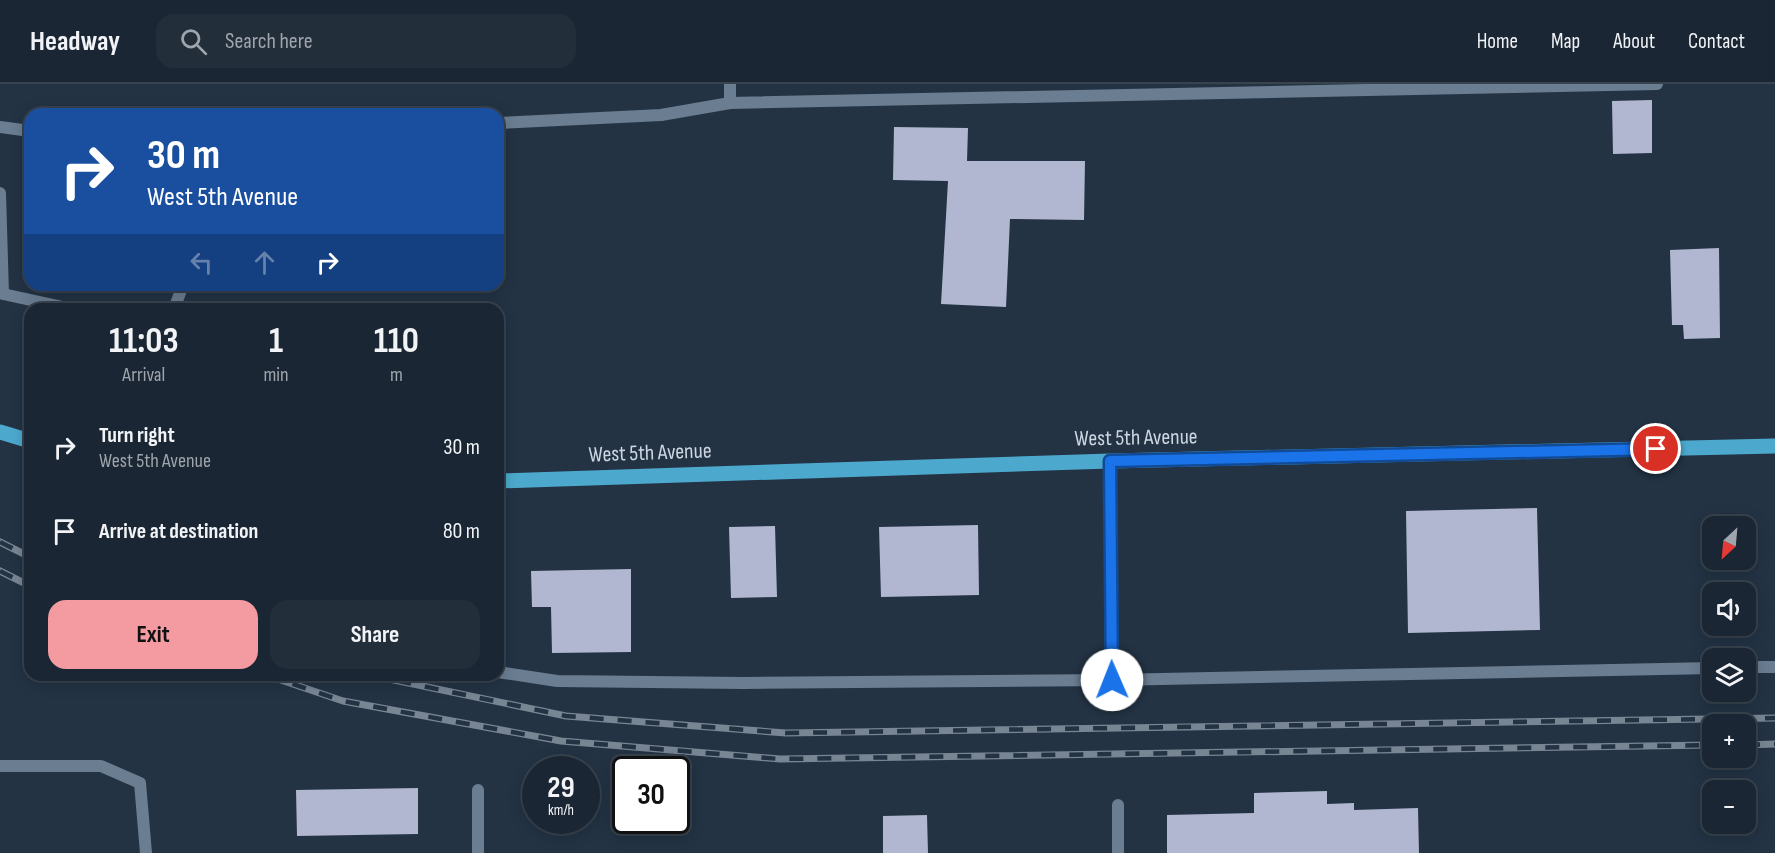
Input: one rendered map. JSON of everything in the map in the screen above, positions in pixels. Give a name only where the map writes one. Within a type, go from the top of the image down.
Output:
[{"type":"main road","points":[[0,432],[24,439]]},
{"type":"main road","name":"West 5th Avenue","points":[[504,481],[1110,461],[1775,447]]},
{"type":"street","points":[[730,84],[730,103]]},
{"type":"street","points":[[504,123],[661,115],[730,103],[1657,84]]},
{"type":"street","points":[[0,127],[24,130]]},
{"type":"street","points":[[0,193],[3,294],[44,303]]},
{"type":"street","points":[[1110,461],[1112,680]]},
{"type":"street","points":[[1756,667],[1775,667]]},
{"type":"street","points":[[504,673],[569,681],[744,683],[1112,680],[1702,668]]},
{"type":"street","points":[[0,766],[101,766],[140,783],[146,853]]},
{"type":"street","points":[[478,790],[478,853]]},
{"type":"street","points":[[1118,805],[1118,853]]},
{"type":"building","points":[[1652,100],[1652,153],[1613,154],[1612,101]]},
{"type":"building","points":[[894,127],[968,128],[967,161],[1085,161],[1084,220],[1010,219],[1006,307],[941,304],[948,181],[893,180]]},
{"type":"building","points":[[1719,248],[1720,338],[1684,339],[1683,325],[1672,325],[1670,250]]},
{"type":"building","points":[[1537,508],[1540,630],[1408,633],[1406,511]]},
{"type":"building","points":[[978,525],[979,595],[881,597],[879,527]]},
{"type":"building","points":[[775,526],[777,597],[731,598],[729,527]]},
{"type":"building","points":[[631,569],[631,652],[552,653],[551,607],[532,607],[531,571]]},
{"type":"building","points":[[418,788],[418,834],[297,836],[296,790]]},
{"type":"building","points":[[1327,791],[1327,804],[1354,803],[1354,810],[1418,808],[1419,853],[1167,853],[1167,815],[1254,813],[1254,793]]},
{"type":"building","points":[[927,815],[928,853],[883,853],[883,816]]},
{"type":"railway","points":[[0,542],[24,554]]},
{"type":"railway","points":[[0,571],[24,583]]},
{"type":"railway","points":[[284,681],[343,701],[561,741],[780,759],[1702,745]]},
{"type":"railway","points":[[399,681],[566,716],[786,733],[1775,718]]},
{"type":"railway","points":[[1756,745],[1775,744]]},
{"type":"route","points":[[1112,680],[1110,461],[1656,449]]}]
